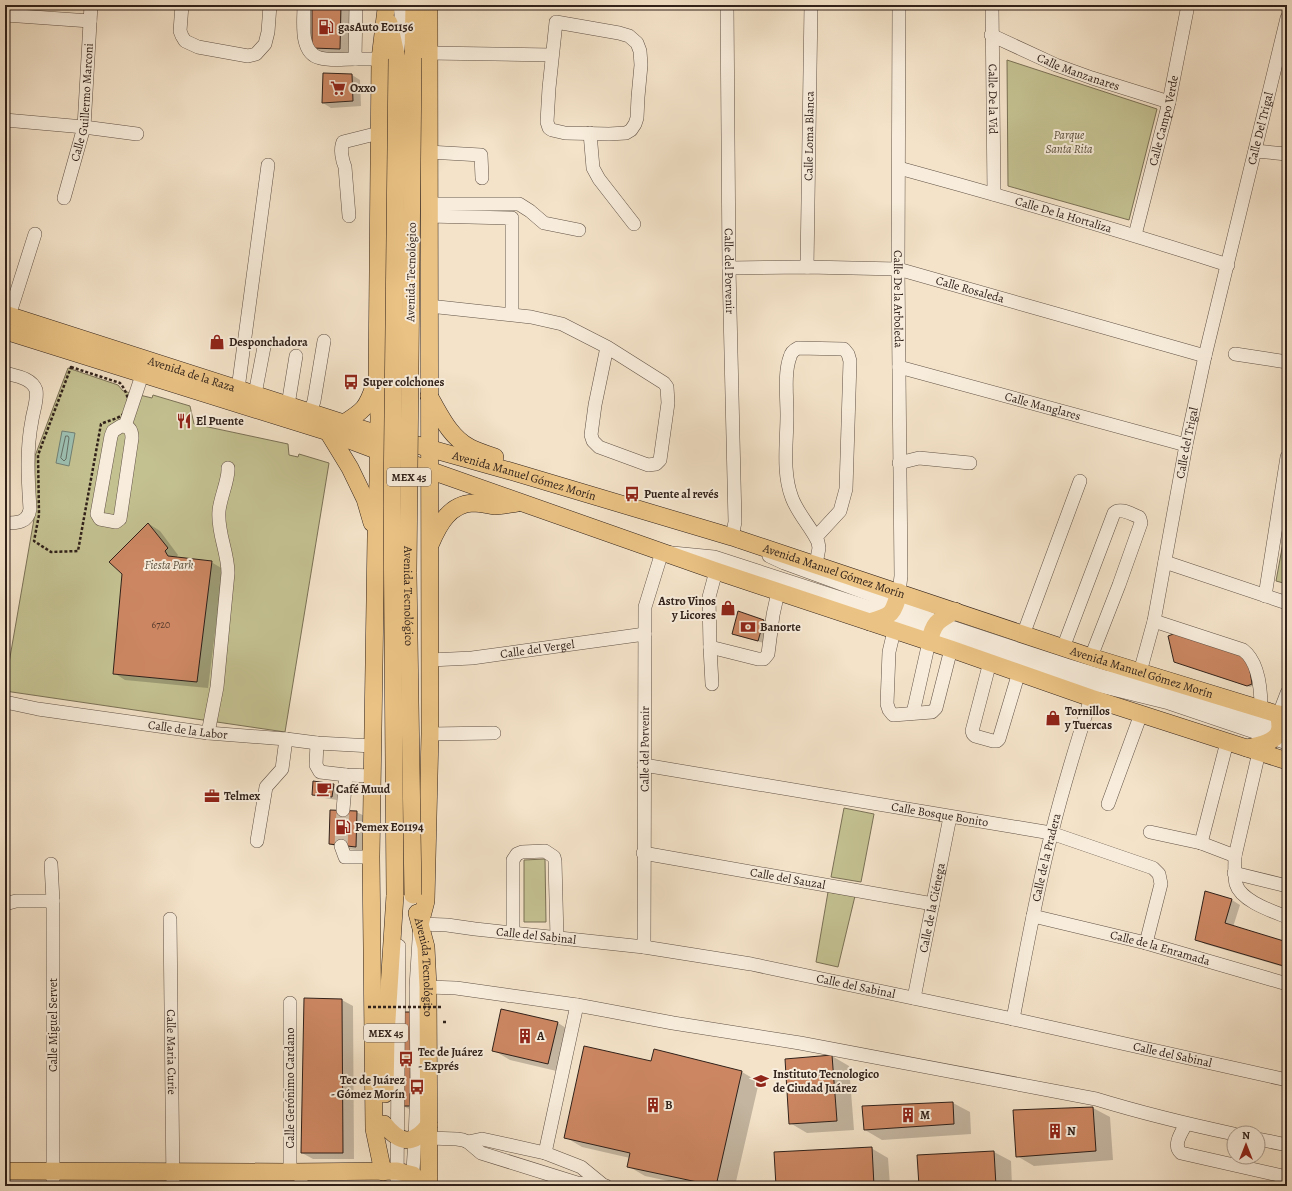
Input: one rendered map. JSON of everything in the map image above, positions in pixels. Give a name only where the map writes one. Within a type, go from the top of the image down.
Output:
[{"type":"main road","name":"Avenida Tecnológico","points":[[401,1180],[384,1124],[386,1035],[395,895],[392,505],[405,59],[414,5]]},
{"type":"main road","points":[[420,924],[426,901],[430,734],[428,396],[429,5]]},
{"type":"main road","name":"Avenida Tecnológico","points":[[391,6],[405,59],[408,573],[413,895],[426,947],[428,987],[424,1134],[429,1186]]},
{"type":"main road","points":[[5,1171],[53,1178],[173,1179],[297,1177],[401,1180],[374,1129],[371,857],[379,418],[377,378],[380,59],[391,6]]},
{"type":"main road","name":"Avenida de la Raza","points":[[6,320],[144,367],[236,396],[328,432],[378,443]]},
{"type":"main road","points":[[344,423],[366,407],[377,378]]},
{"type":"main road","name":"Avenida de la Raza","points":[[236,396],[255,394],[344,423],[378,443]]},
{"type":"main road","points":[[428,396],[453,434],[468,446],[496,458],[510,471]]},
{"type":"main road","points":[[379,418],[395,429],[408,431],[418,428],[429,420]]},
{"type":"main road","points":[[328,432],[350,468],[365,499],[376,537]]},
{"type":"main road","points":[[378,443],[429,478]]},
{"type":"main road","name":"Avenida Manuel Gómez Morín","points":[[378,443],[429,449],[510,471],[732,537],[816,564],[895,603],[955,611],[1091,657],[1261,708],[1282,728]]},
{"type":"main road","points":[[378,480],[395,470],[406,468],[429,478]]},
{"type":"main road","name":"Avenida Manuel Gómez Morín","points":[[429,478],[521,502],[716,571],[894,631],[933,632],[951,649],[1091,698],[1287,761]]},
{"type":"main road","points":[[430,547],[439,524],[452,511],[462,506],[474,503],[496,506],[521,502]]},
{"type":"main road","points":[[870,622],[886,617],[895,603]]},
{"type":"main road","points":[[933,632],[955,611]]},
{"type":"main road","points":[[1252,750],[1266,743],[1282,728]]},
{"type":"main road","points":[[384,1124],[390,1132],[403,1139],[410,1140],[424,1134]]},
{"type":"street","name":"Calle Guillermo Marconi","points":[[64,198],[84,127],[91,5]]},
{"type":"street","points":[[182,5],[180,31],[185,41],[198,47],[248,56],[256,54],[264,44],[268,32],[270,5]]},
{"type":"street","points":[[304,5],[305,40],[310,52],[320,58],[380,59]]},
{"type":"street","points":[[355,59],[356,5]]},
{"type":"street","points":[[405,59],[409,5]]},
{"type":"street","name":"Calle del Porvenir","points":[[727,5],[729,268],[735,522],[732,537]]},
{"type":"street","name":"Calle Loma Blanca","points":[[807,267],[811,5]]},
{"type":"street","name":"Calle De la Arboleda","points":[[895,603],[901,576],[898,269],[899,5]]},
{"type":"street","name":"Calle De la Vid","points":[[992,5],[991,34],[994,194]]},
{"type":"street","name":"Calle Campo Verde","points":[[1135,235],[1169,102],[1188,5]]},
{"type":"street","points":[[5,15],[90,21]]},
{"type":"street","name":"Calle Del Trigal","points":[[1240,215],[1287,18]]},
{"type":"street","points":[[556,22],[624,34],[634,39],[639,47],[640,66],[637,118],[635,124],[631,130],[626,133],[590,134],[565,133],[552,130],[547,124],[556,22]]},
{"type":"street","name":"Calle Manzanares","points":[[991,34],[1056,65],[1169,102]]},
{"type":"street","points":[[429,52],[552,55]]},
{"type":"street","points":[[5,120],[84,127],[137,134]]},
{"type":"street","points":[[590,134],[592,168],[598,179],[634,224]]},
{"type":"street","points":[[349,216],[345,167],[343,162],[343,142],[371,135],[380,135]]},
{"type":"street","points":[[1255,151],[1287,154]]},
{"type":"street","points":[[428,152],[481,155],[482,178]]},
{"type":"street","points":[[236,396],[268,165]]},
{"type":"street","name":"Calle De la Hortaliza","points":[[899,168],[1135,235],[1228,265]]},
{"type":"street","points":[[428,210],[519,204],[544,223],[579,230]]},
{"type":"street","points":[[428,210],[512,218],[512,314]]},
{"type":"street","name":"Calle del Trigal","points":[[1140,672],[1154,621],[1186,445],[1205,356],[1240,215]]},
{"type":"street","points":[[6,320],[35,234]]},
{"type":"street","name":"Calle Rosaleda","points":[[729,268],[807,267],[898,269],[1205,356]]},
{"type":"street","points":[[429,306],[512,314],[562,324],[607,347],[664,383],[667,387],[668,403],[660,460],[656,464],[648,464],[599,447],[593,441],[591,435],[594,405],[607,347]]},
{"type":"street","points":[[310,413],[314,401],[324,341]]},
{"type":"street","points":[[255,394],[264,347]]},
{"type":"street","points":[[816,537],[840,511],[846,489],[850,361],[848,354],[844,349],[798,348],[792,352],[789,360],[787,378],[786,465],[788,485],[791,497],[797,509],[818,542],[819,548],[816,564]]},
{"type":"street","points":[[1235,354],[1287,362]]},
{"type":"street","points":[[288,405],[296,356]]},
{"type":"street","points":[[125,426],[144,367]]},
{"type":"street","name":"Calle Manglares","points":[[899,367],[1186,445]]},
{"type":"street","points":[[5,373],[27,380],[35,389],[36,396],[30,430],[27,465],[30,514],[28,518],[22,521],[5,523]]},
{"type":"street","points":[[125,426],[131,430],[132,438],[120,519],[116,522],[100,519],[97,514],[111,436],[116,428],[125,426]]},
{"type":"street","points":[[1265,596],[1287,457]]},
{"type":"street","points":[[899,463],[919,458],[970,463]]},
{"type":"street","points":[[208,733],[217,687],[228,573],[228,565],[222,542],[218,512],[228,468]]},
{"type":"street","points":[[1023,635],[1080,482]]},
{"type":"street","points":[[1064,648],[1114,513],[1115,511],[1119,510],[1139,517],[1141,523],[1091,657]]},
{"type":"street","points":[[732,537],[784,563],[895,603],[933,632],[1096,685],[1168,703],[1282,728],[1287,693]]},
{"type":"street","points":[[662,552],[714,557],[895,603]]},
{"type":"street","name":"Calle del Porvenir","points":[[644,948],[643,853],[645,607],[662,552]]},
{"type":"street","points":[[1165,562],[1287,603]]},
{"type":"street","points":[[712,684],[709,597],[716,571]]},
{"type":"street","points":[[710,646],[758,659],[764,659],[768,654],[773,615],[778,592]]},
{"type":"street","points":[[1154,621],[1243,650],[1249,654],[1257,674],[1261,696],[1261,708]]},
{"type":"street","points":[[894,631],[889,652],[887,704],[893,715],[932,712],[936,708],[951,649]]},
{"type":"street","points":[[913,713],[933,632]]},
{"type":"street","name":"Calle del Vergel","points":[[430,660],[472,658],[644,634]]},
{"type":"street","points":[[990,662],[972,731],[975,736],[993,742],[999,739],[1019,672]]},
{"type":"street","name":"Calle de la Pradera","points":[[1013,1019],[1051,833],[1062,791],[1091,698]]},
{"type":"street","name":"Calle de la Labor","points":[[5,702],[38,709],[208,733],[317,743],[372,746]]},
{"type":"street","points":[[1108,804],[1141,714]]},
{"type":"street","points":[[430,734],[494,733]]},
{"type":"street","points":[[257,842],[266,787],[282,769],[286,739]]},
{"type":"street","points":[[1201,843],[1227,742]]},
{"type":"street","points":[[317,743],[316,765],[320,772],[372,776]]},
{"type":"street","points":[[1252,750],[1235,856],[1234,873],[1236,885],[1258,906],[1287,917]]},
{"type":"street","name":"Calle Bosque Bonito","points":[[644,765],[1051,833],[1153,868],[1157,870],[1161,884],[1146,943]]},
{"type":"street","points":[[343,810],[346,775]]},
{"type":"street","name":"Calle de la Ciénega","points":[[914,998],[950,817]]},
{"type":"street","points":[[1150,832],[1201,843],[1235,856]]},
{"type":"street","points":[[341,846],[345,857],[371,857]]},
{"type":"street","points":[[513,933],[513,860],[517,854],[522,852],[545,852],[554,856],[555,861],[557,938]]},
{"type":"street","name":"Calle del Sauzal","points":[[643,853],[932,904]]},
{"type":"street","name":"Calle Miguel Servet","points":[[51,864],[53,901],[53,1178]]},
{"type":"street","points":[[1234,873],[1287,886]]},
{"type":"street","points":[[395,895],[399,933],[397,1137],[401,1180]]},
{"type":"street","points":[[5,904],[16,902],[53,901]]},
{"type":"street","name":"Calle de la Enramada","points":[[1033,916],[1146,943],[1287,984]]},
{"type":"street","name":"Calle Maria Curie","points":[[170,919],[173,1179]]},
{"type":"street","points":[[401,1180],[424,1134],[417,1087],[416,987],[420,924]]},
{"type":"street","name":"Calle del Sabinal","points":[[420,924],[447,925],[644,948],[751,964],[1013,1019],[1287,1080]]},
{"type":"street","points":[[428,987],[456,988],[577,1005],[673,1023],[800,1043],[1096,1099],[1186,1124],[1226,1132]]},
{"type":"street","name":"Calle Gerónimo Cardano","points":[[290,1003],[297,1177]]},
{"type":"street","points":[[545,1153],[577,1005]]},
{"type":"street","points":[[1186,1124],[1177,1144],[1177,1149],[1181,1153],[1287,1177]]},
{"type":"street","points":[[424,1134],[468,1142],[481,1153],[577,1183],[604,1186]]},
{"type":"street","points":[[468,1142],[482,1139],[545,1153],[581,1167],[604,1186]]},
{"type":"street","points":[[1266,1141],[1287,1145]]},
{"type":"path","points":[[71,367],[120,383],[128,398],[128,408],[122,415],[101,424],[78,551],[51,552],[34,541],[39,515],[38,455],[71,367]]},
{"type":"path","points":[[368,1007],[442,1007]]},
{"type":"path","points":[[443,1022],[448,1022]]},
{"type":"green space","name":"Parque Santa Rita","points":[[1007,60],[1157,109],[1129,220],[1008,186]]},
{"type":"green space","name":"Fiesta Park","points":[[68,368],[118,385],[123,391],[152,398],[153,395],[190,406],[194,424],[288,444],[289,455],[298,457],[299,454],[329,463],[285,732],[5,691],[34,519],[35,456]]},
{"type":"green space","points":[[1287,521],[1287,584],[1276,581]]},
{"type":"green space","points":[[844,808],[874,814],[861,882],[831,877]]},
{"type":"green space","points":[[545,859],[546,922],[524,922],[524,860]]},
{"type":"green space","points":[[828,892],[855,896],[838,967],[816,962]]},
{"type":"water","points":[[62,431],[75,433],[69,466],[56,463]]},
{"type":"building","name":"gasAuto E01156","points":[[312,5],[341,5],[340,49],[312,48]]},
{"type":"building","name":"Oxxo","points":[[323,73],[352,74],[353,101],[322,103]]},
{"type":"building","points":[[148,523],[168,548],[165,551],[168,556],[212,561],[197,682],[113,674],[122,574],[109,562]]},
{"type":"building","name":"Banorte","points":[[738,611],[764,620],[758,641],[732,634]]},
{"type":"building","points":[[1176,633],[1248,658],[1252,684],[1247,686],[1174,662],[1168,636]]},
{"type":"building","points":[[313,781],[334,784],[332,797],[312,795]]},
{"type":"building","name":"Pemex E01194","points":[[330,810],[357,811],[356,847],[329,844]]},
{"type":"building","points":[[1205,891],[1232,899],[1225,923],[1287,942],[1287,967],[1195,940]]},
{"type":"building","points":[[304,998],[342,999],[343,1153],[301,1153]]},
{"type":"building","name":"A","points":[[501,1009],[558,1022],[548,1064],[492,1051]]},
{"type":"building","name":"Tec de Juárez - Exprés","points":[[402,1012],[411,1012],[410,1106],[402,1106]]},
{"type":"building","name":"B","points":[[584,1046],[651,1061],[654,1049],[742,1071],[716,1186],[627,1167],[630,1153],[564,1138]]},
{"type":"building","points":[[832,1055],[837,1121],[789,1124],[785,1059]]},
{"type":"building","name":"M","points":[[953,1102],[954,1124],[864,1130],[862,1106]]},
{"type":"building","name":"N","points":[[1093,1107],[1096,1151],[1016,1157],[1013,1110]]},
{"type":"building","points":[[872,1147],[874,1186],[776,1186],[774,1152]]},
{"type":"building","points":[[994,1151],[996,1186],[919,1186],[917,1155]]},
{"type":"tunnel","points":[[341,846],[343,810]]},
{"type":"place","name":"gasAuto E01156","points":[[326,27]]},
{"type":"place","name":"Oxxo","points":[[338,88]]},
{"type":"place","name":"Desponchadora","points":[[217,342]]},
{"type":"place","name":"Super colchones","points":[[351,382]]},
{"type":"place","name":"El Puente","points":[[184,421]]},
{"type":"place","name":"Puente al revés","points":[[632,494]]},
{"type":"place","name":"Astro Vinos y Licores","points":[[728,608]]},
{"type":"place","name":"Banorte","points":[[748,627]]},
{"type":"place","name":"Tornillos y Tuercas","points":[[1053,718]]},
{"type":"place","name":"Café Muud","points":[[324,789]]},
{"type":"place","name":"Telmex","points":[[212,796]]},
{"type":"place","name":"Pemex E01194","points":[[343,827]]},
{"type":"place","name":"A","points":[[525,1036]]},
{"type":"place","name":"Tec de Juárez - Exprés","points":[[406,1059]]},
{"type":"place","name":"Instituto Tecnologico de Ciudad Juárez","points":[[761,1081]]},
{"type":"place","name":"Tec de Juárez - Gómez Morín","points":[[417,1087]]},
{"type":"place","name":"B","points":[[653,1105]]},
{"type":"place","name":"M","points":[[908,1115]]},
{"type":"place","name":"N","points":[[1055,1131]]}]
